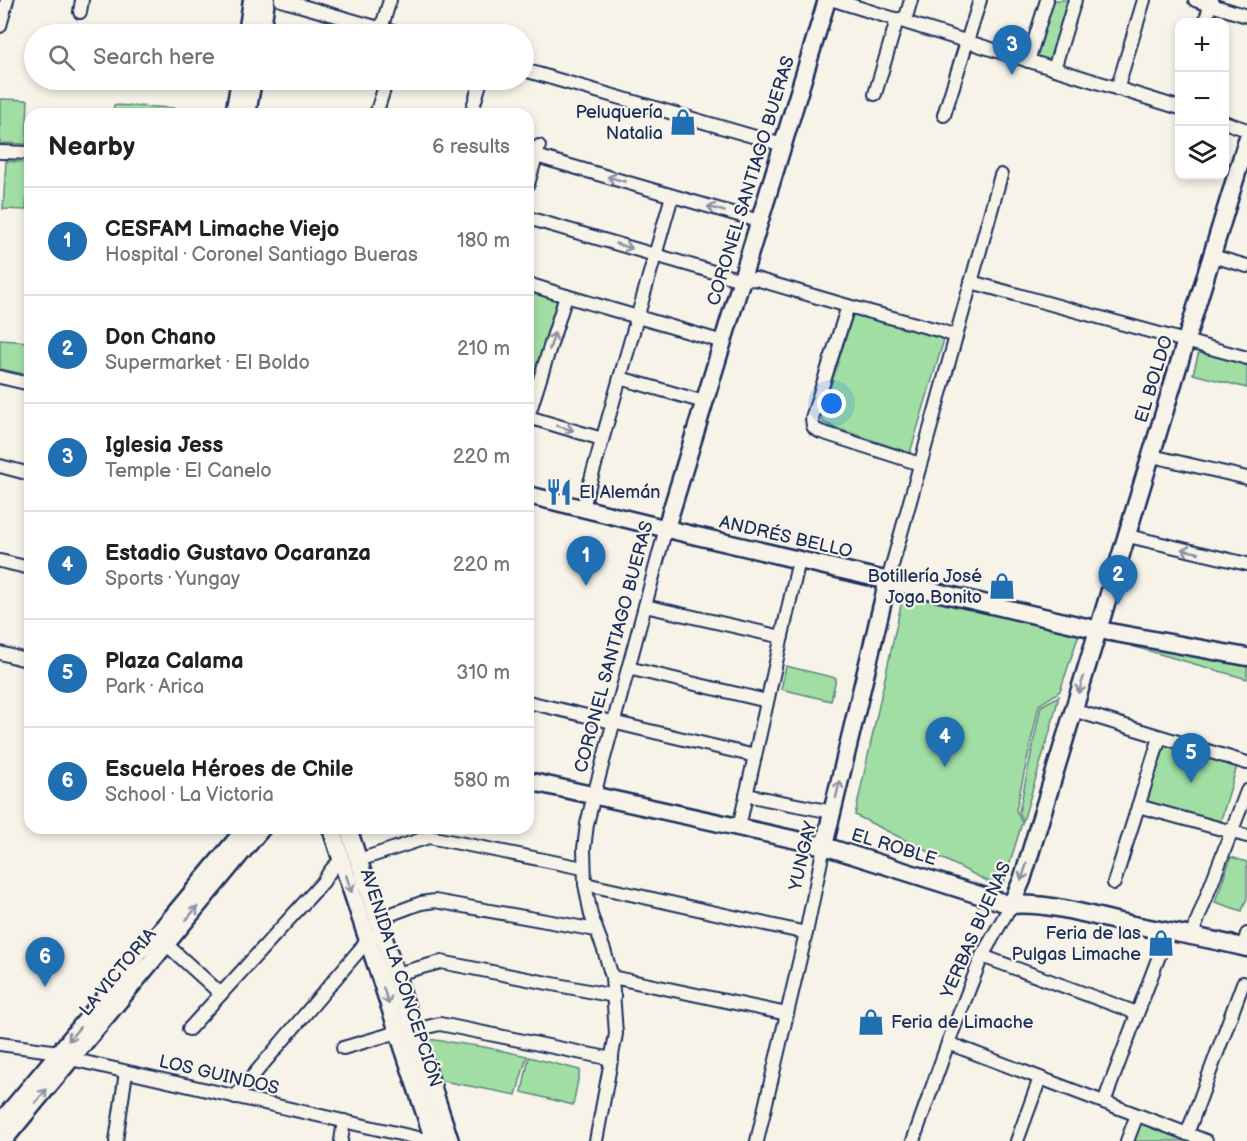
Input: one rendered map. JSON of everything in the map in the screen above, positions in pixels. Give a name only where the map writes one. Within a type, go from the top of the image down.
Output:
[{"type":"street","points":[[0,26],[7,0]]},
{"type":"street","points":[[248,24],[252,0]]},
{"type":"street","points":[[262,24],[266,0]]},
{"type":"street","points":[[280,0],[364,24]]},
{"type":"street","points":[[383,24],[390,0]]},
{"type":"street","name":"CORONEL SANTIAGO BUERAS","points":[[596,1141],[616,1034],[612,977],[587,900],[583,868],[587,824],[666,528],[827,0]]},
{"type":"street","points":[[834,0],[1117,89],[1175,105]]},
{"type":"street","points":[[897,20],[906,17],[911,0]]},
{"type":"street","points":[[944,115],[980,0]]},
{"type":"street","points":[[1028,61],[1047,0]]},
{"type":"street","points":[[1054,69],[1075,0]]},
{"type":"street","points":[[1117,89],[1144,0]]},
{"type":"street","points":[[1195,0],[1211,2],[1247,15]]},
{"type":"street","points":[[1205,18],[1211,2]]},
{"type":"street","points":[[875,94],[897,20]]},
{"type":"street","points":[[534,73],[783,146]]},
{"type":"street","points":[[235,108],[238,90]]},
{"type":"street","points":[[249,108],[252,90]]},
{"type":"street","points":[[378,108],[384,90]]},
{"type":"street","points":[[473,108],[479,90]]},
{"type":"street","points":[[1229,124],[1247,130]]},
{"type":"street","name":"EL BOLDO","points":[[1099,630],[1247,140]]},
{"type":"street","points":[[534,162],[537,151],[672,196],[759,221]]},
{"type":"street","points":[[0,152],[24,153]]},
{"type":"street","points":[[888,580],[1002,175]]},
{"type":"street","points":[[583,507],[672,196]]},
{"type":"street","points":[[534,220],[741,280],[756,279],[956,336]]},
{"type":"street","points":[[1212,256],[1247,266]]},
{"type":"street","points":[[971,282],[1247,358]]},
{"type":"street","points":[[534,286],[723,342]]},
{"type":"street","points":[[534,398],[566,296]]},
{"type":"street","points":[[848,306],[817,400],[812,418],[813,426],[818,431],[920,464]]},
{"type":"street","points":[[0,377],[24,383]]},
{"type":"street","points":[[620,378],[704,402]]},
{"type":"street","points":[[534,419],[602,439]]},
{"type":"street","points":[[1152,456],[1247,478]]},
{"type":"street","points":[[0,466],[24,472]]},
{"type":"street","name":"ANDRÉS BELLO","points":[[534,496],[1099,630],[1247,657]]},
{"type":"street","points":[[1128,536],[1247,564]]},
{"type":"street","points":[[739,827],[799,560]]},
{"type":"street","points":[[0,561],[24,567]]},
{"type":"street","name":"YUNGAY","points":[[757,1141],[824,846],[888,580]]},
{"type":"street","points":[[645,606],[782,637]]},
{"type":"street","name":"YERBAS BUENAS","points":[[913,1141],[982,956],[1022,880],[1099,630]]},
{"type":"street","points":[[0,652],[24,659]]},
{"type":"street","points":[[628,668],[767,701]]},
{"type":"street","points":[[534,703],[755,756]]},
{"type":"street","points":[[1073,710],[1247,762]]},
{"type":"street","points":[[1114,883],[1160,737]]},
{"type":"street","name":"EL ROBLE","points":[[534,782],[824,846],[1011,904],[1033,904],[1191,937],[1246,943]]},
{"type":"street","points":[[1191,937],[1247,791]]},
{"type":"street","name":"EL ROBLE","points":[[746,795],[832,812]]},
{"type":"street","points":[[1138,806],[1247,836]]},
{"type":"street","name":"LA VICTORIA","points":[[3,1141],[139,951],[156,936],[241,834]]},
{"type":"street","name":"LA VICTORIA","points":[[0,1123],[65,1056],[166,944],[257,834]]},
{"type":"street","name":"AVENIDA LA CONCEPCIÓN","points":[[335,834],[350,860],[376,931],[406,1031],[450,1141]]},
{"type":"street","name":"AVENIDA LA CONCEPCIÓN","points":[[348,834],[350,860],[376,931],[396,974],[406,1031],[432,1141]]},
{"type":"street","points":[[189,1029],[331,870],[350,860],[429,837],[583,868]]},
{"type":"street","points":[[585,884],[806,933]]},
{"type":"street","points":[[236,1097],[376,931],[421,903],[435,901],[596,930]]},
{"type":"street","points":[[1104,1102],[1168,932]]},
{"type":"street","points":[[166,944],[221,994]]},
{"type":"street","points":[[982,956],[1137,1013]]},
{"type":"street","points":[[396,974],[441,962],[614,996]]},
{"type":"street","points":[[612,977],[787,1014]]},
{"type":"street","points":[[1187,1134],[1243,983]]},
{"type":"street","points":[[343,1048],[440,1024],[612,1059]]},
{"type":"street","points":[[948,1043],[1206,1141]]},
{"type":"street","name":"LOS GUINDOS","points":[[0,1044],[65,1056],[126,1072],[432,1141]]},
{"type":"street","points":[[116,1141],[126,1072]]},
{"type":"street","points":[[1017,1141],[1040,1078]]},
{"type":"street","points":[[1126,1141],[1137,1115]]},
{"type":"street","points":[[341,1141],[344,1121]]},
{"type":"green space","points":[[1048,0],[1069,0],[1049,62],[1030,56]]},
{"type":"green space","points":[[0,99],[28,100],[28,108],[24,108],[24,144],[0,143]]},
{"type":"green space","points":[[114,105],[174,108],[114,108]]},
{"type":"green space","points":[[6,161],[24,163],[24,210],[3,209]]},
{"type":"green space","points":[[534,289],[561,297],[534,385]]},
{"type":"green space","points":[[854,312],[945,336],[910,453],[823,422],[821,416]]},
{"type":"green space","points":[[0,340],[24,342],[24,374],[0,369]]},
{"type":"green space","points":[[1200,348],[1247,361],[1247,388],[1193,374]]},
{"type":"green space","points":[[904,591],[1080,631],[1060,691],[1039,705],[1016,810],[1022,823],[1004,882],[997,886],[855,815]]},
{"type":"green space","points":[[1114,641],[1247,661],[1247,679]]},
{"type":"green space","points":[[786,666],[836,678],[831,701],[781,689]]},
{"type":"green space","points":[[1059,696],[1023,821],[1019,812],[1041,706]]},
{"type":"green space","points":[[1163,742],[1238,763],[1220,823],[1144,803]]},
{"type":"green space","points":[[1231,857],[1247,862],[1247,898],[1242,911],[1215,902]]},
{"type":"green space","points":[[428,1039],[527,1056],[516,1095],[438,1080]]},
{"type":"green space","points":[[529,1057],[580,1070],[573,1105],[522,1092]]},
{"type":"green space","points":[[1142,1116],[1206,1141],[1132,1141]]},
{"type":"place","name":"Iglesia Jess","points":[[1012,75]]},
{"type":"place","name":"Peluquería Natalia","points":[[683,122]]},
{"type":"place","name":"El Alemán","points":[[559,492]]},
{"type":"place","name":"CESFAM Limache Viejo","points":[[586,586]]},
{"type":"place","name":"Botillería José Joga Bonito","points":[[1002,586]]},
{"type":"place","name":"Don Chano","points":[[1118,605]]},
{"type":"place","name":"Estadio Gustavo Ocaranza","points":[[945,767]]},
{"type":"place","name":"Plaza Calama","points":[[1191,783]]},
{"type":"place","name":"Feria de las Pulgas Limache","points":[[1161,943]]},
{"type":"place","name":"Escuela Héroes de Chile","points":[[45,987]]},
{"type":"place","name":"Feria de Limache","points":[[871,1022]]}]
